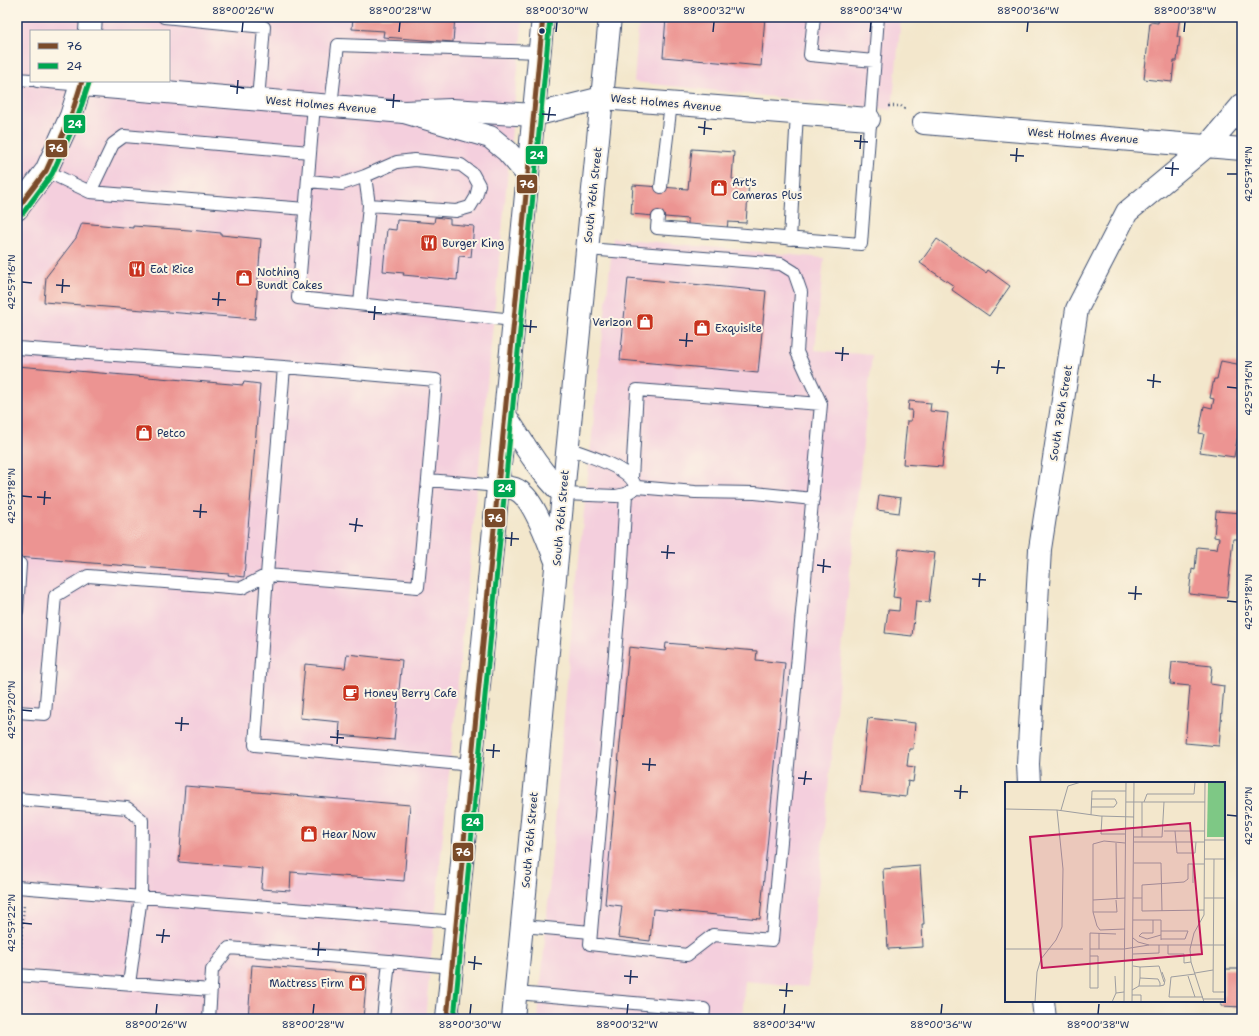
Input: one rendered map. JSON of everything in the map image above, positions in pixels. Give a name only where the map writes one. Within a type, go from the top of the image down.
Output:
[{"type":"main road","points":[[90,30],[91,17]]},
{"type":"main road","points":[[447,1019],[543,17]]},
{"type":"main road","name":"South 76th Street","points":[[513,1019],[610,17]]},
{"type":"main road","points":[[17,209],[46,171],[71,116],[82,83]]},
{"type":"main road","name":"West Holmes Avenue","points":[[82,83],[322,106],[404,112],[452,110],[534,115],[602,98],[797,113],[870,112]]},
{"type":"main road","name":"South 78th Street","points":[[1029,782],[1028,764],[1040,550],[1077,309],[1127,212],[1208,146],[1242,105]]},
{"type":"main road","points":[[404,112],[490,137],[507,151],[528,175]]},
{"type":"main road","name":"West Holmes Avenue","points":[[924,123],[1242,149]]},
{"type":"main road","points":[[505,415],[541,471],[563,494]]},
{"type":"main road","points":[[499,486],[515,488],[526,496],[533,507],[557,563]]},
{"type":"main road","points":[[1043,1002],[1045,1019]]},
{"type":"lane","points":[[164,17],[264,27],[258,100]]},
{"type":"lane","points":[[814,17],[810,55],[874,61]]},
{"type":"lane","points":[[658,217],[657,228],[861,244],[878,17]]},
{"type":"lane","points":[[514,320],[298,298],[310,152],[338,45],[540,52]]},
{"type":"lane","points":[[17,79],[30,80]]},
{"type":"lane","points":[[60,82],[82,83]]},
{"type":"lane","points":[[661,187],[671,103]]},
{"type":"lane","points":[[790,239],[797,113]]},
{"type":"lane","points":[[90,192],[113,144],[124,136],[310,152]]},
{"type":"lane","points":[[308,181],[342,184],[397,162],[415,160],[461,165],[473,174],[479,185],[476,197],[470,207],[456,211],[368,205]]},
{"type":"lane","points":[[46,171],[90,192],[306,209]]},
{"type":"lane","points":[[360,304],[368,205],[365,176]]},
{"type":"lane","points":[[587,249],[781,264],[794,272],[801,292],[797,352],[822,404],[772,940],[713,935],[687,955],[590,944],[619,603],[626,494],[634,482],[637,390],[822,404]]},
{"type":"lane","points":[[17,348],[284,367],[436,380],[418,587],[267,575],[242,588],[88,576],[55,596],[45,714],[17,712]]},
{"type":"lane","points":[[284,367],[255,745],[472,765]]},
{"type":"lane","points":[[568,448],[590,456],[624,472],[634,482],[695,492],[755,493],[813,499]]},
{"type":"lane","points":[[428,480],[499,486]]},
{"type":"lane","points":[[563,494],[616,496],[626,494]]},
{"type":"lane","points":[[17,611],[20,564]]},
{"type":"lane","points":[[17,799],[127,808],[142,820],[141,897],[129,984]]},
{"type":"lane","points":[[21,887],[457,922]]},
{"type":"lane","points":[[522,926],[591,932]]},
{"type":"lane","points":[[209,1019],[212,970],[229,948],[452,967]]},
{"type":"lane","points":[[384,1019],[389,961]]},
{"type":"lane","points":[[18,975],[129,984],[211,985]]},
{"type":"lane","points":[[516,993],[704,1009],[703,1019]]},
{"type":"path","points":[[870,112],[901,106],[924,123]]},
{"type":"path","points":[[18,975],[21,887]]},
{"type":"shaded area","points":[[17,17],[523,17],[425,1019],[17,1019]]},
{"type":"shaded area","points":[[639,17],[901,17],[892,110],[634,82]]},
{"type":"shaded area","points":[[613,238],[824,258],[815,350],[872,355],[808,987],[745,981],[742,1019],[538,1019],[572,624]]},
{"type":"building","points":[[17,17],[21,17],[18,45],[17,45]]},
{"type":"building","points":[[353,17],[455,17],[453,42],[383,37],[384,31],[352,29]]},
{"type":"building","points":[[666,17],[765,17],[761,66],[663,57]]},
{"type":"building","points":[[1159,17],[1180,17],[1177,37],[1180,37],[1177,61],[1174,61],[1172,82],[1144,79],[1150,22],[1158,23]]},
{"type":"building","name":"Art's Cameras Plus","points":[[692,149],[734,152],[732,179],[749,181],[746,223],[728,222],[727,228],[688,225],[688,219],[631,214],[633,185],[688,189]]},
{"type":"building","name":"Burger King","points":[[435,217],[450,219],[450,224],[474,226],[471,257],[459,256],[457,280],[403,275],[404,273],[383,271],[387,229],[396,230],[397,220],[434,223]]},
{"type":"building","points":[[82,223],[133,228],[133,226],[189,230],[261,239],[255,319],[44,302],[46,277],[76,238]]},
{"type":"building","points":[[937,239],[986,273],[988,270],[1010,286],[989,316],[952,290],[954,286],[920,263]]},
{"type":"building","points":[[628,278],[766,291],[758,373],[620,360]]},
{"type":"building","points":[[1221,361],[1242,365],[1242,411],[1234,457],[1200,452],[1204,434],[1199,433],[1204,406],[1212,408],[1214,399],[1210,398],[1214,379],[1217,379]]},
{"type":"building","points":[[17,366],[243,385],[244,382],[260,384],[244,577],[228,575],[229,574],[17,557]]},
{"type":"building","points":[[909,401],[931,403],[930,411],[948,413],[942,467],[903,464],[907,421],[911,421],[912,410],[908,410]]},
{"type":"building","points":[[879,495],[901,498],[899,513],[877,510]]},
{"type":"building","points":[[1216,511],[1242,513],[1240,539],[1233,539],[1227,598],[1189,594],[1192,569],[1195,570],[1197,547],[1217,549],[1219,538],[1214,537]]},
{"type":"building","points":[[899,549],[935,553],[929,602],[916,601],[912,636],[885,633],[888,610],[899,611],[900,598],[893,597]]},
{"type":"building","points":[[666,643],[757,651],[756,660],[785,663],[760,919],[653,909],[650,941],[618,937],[622,906],[605,904],[629,647],[665,651]]},
{"type":"building","name":"Honey Berry Cafe","points":[[347,654],[402,660],[394,740],[339,735],[340,722],[300,718],[305,664],[345,668]]},
{"type":"building","points":[[1172,662],[1212,666],[1210,684],[1224,686],[1219,746],[1185,743],[1190,686],[1170,684]]},
{"type":"building","points":[[868,718],[915,723],[913,749],[909,749],[907,766],[915,767],[913,782],[908,781],[906,797],[860,792]]},
{"type":"building","points":[[185,786],[410,805],[404,881],[291,872],[290,891],[261,889],[263,869],[179,862]]},
{"type":"building","points":[[920,866],[924,924],[922,924],[923,947],[888,949],[883,869]]},
{"type":"building","points":[[252,965],[367,974],[363,1019],[248,1019]]},
{"type":"building","points":[[1225,969],[1242,969],[1242,1007],[1221,1006],[1221,1002],[1225,1002]]},
{"type":"transit line","name":"76","points":[[447,1019],[543,17]]},
{"type":"transit line","name":"24","points":[[454,1019],[550,18]]},
{"type":"transit line","name":"76","points":[[17,209],[46,171],[71,116],[82,82]]},
{"type":"transit line","name":"24","points":[[23,213],[52,174],[77,119],[89,83]]},
{"type":"place","name":"Art's Cameras Plus","points":[[719,188]]},
{"type":"place","name":"Burger King","points":[[429,243]]},
{"type":"place","name":"Eat Rice","points":[[137,269]]},
{"type":"place","name":"Nothing Bundt Cakes","points":[[244,278]]},
{"type":"place","name":"Verizon","points":[[645,322]]},
{"type":"place","name":"Exquisite","points":[[702,328]]},
{"type":"place","name":"Petco","points":[[144,433]]},
{"type":"place","name":"Honey Berry Cafe","points":[[351,693]]},
{"type":"place","name":"Hear Now","points":[[309,834]]},
{"type":"place","name":"Mattress Firm","points":[[357,983]]}]
